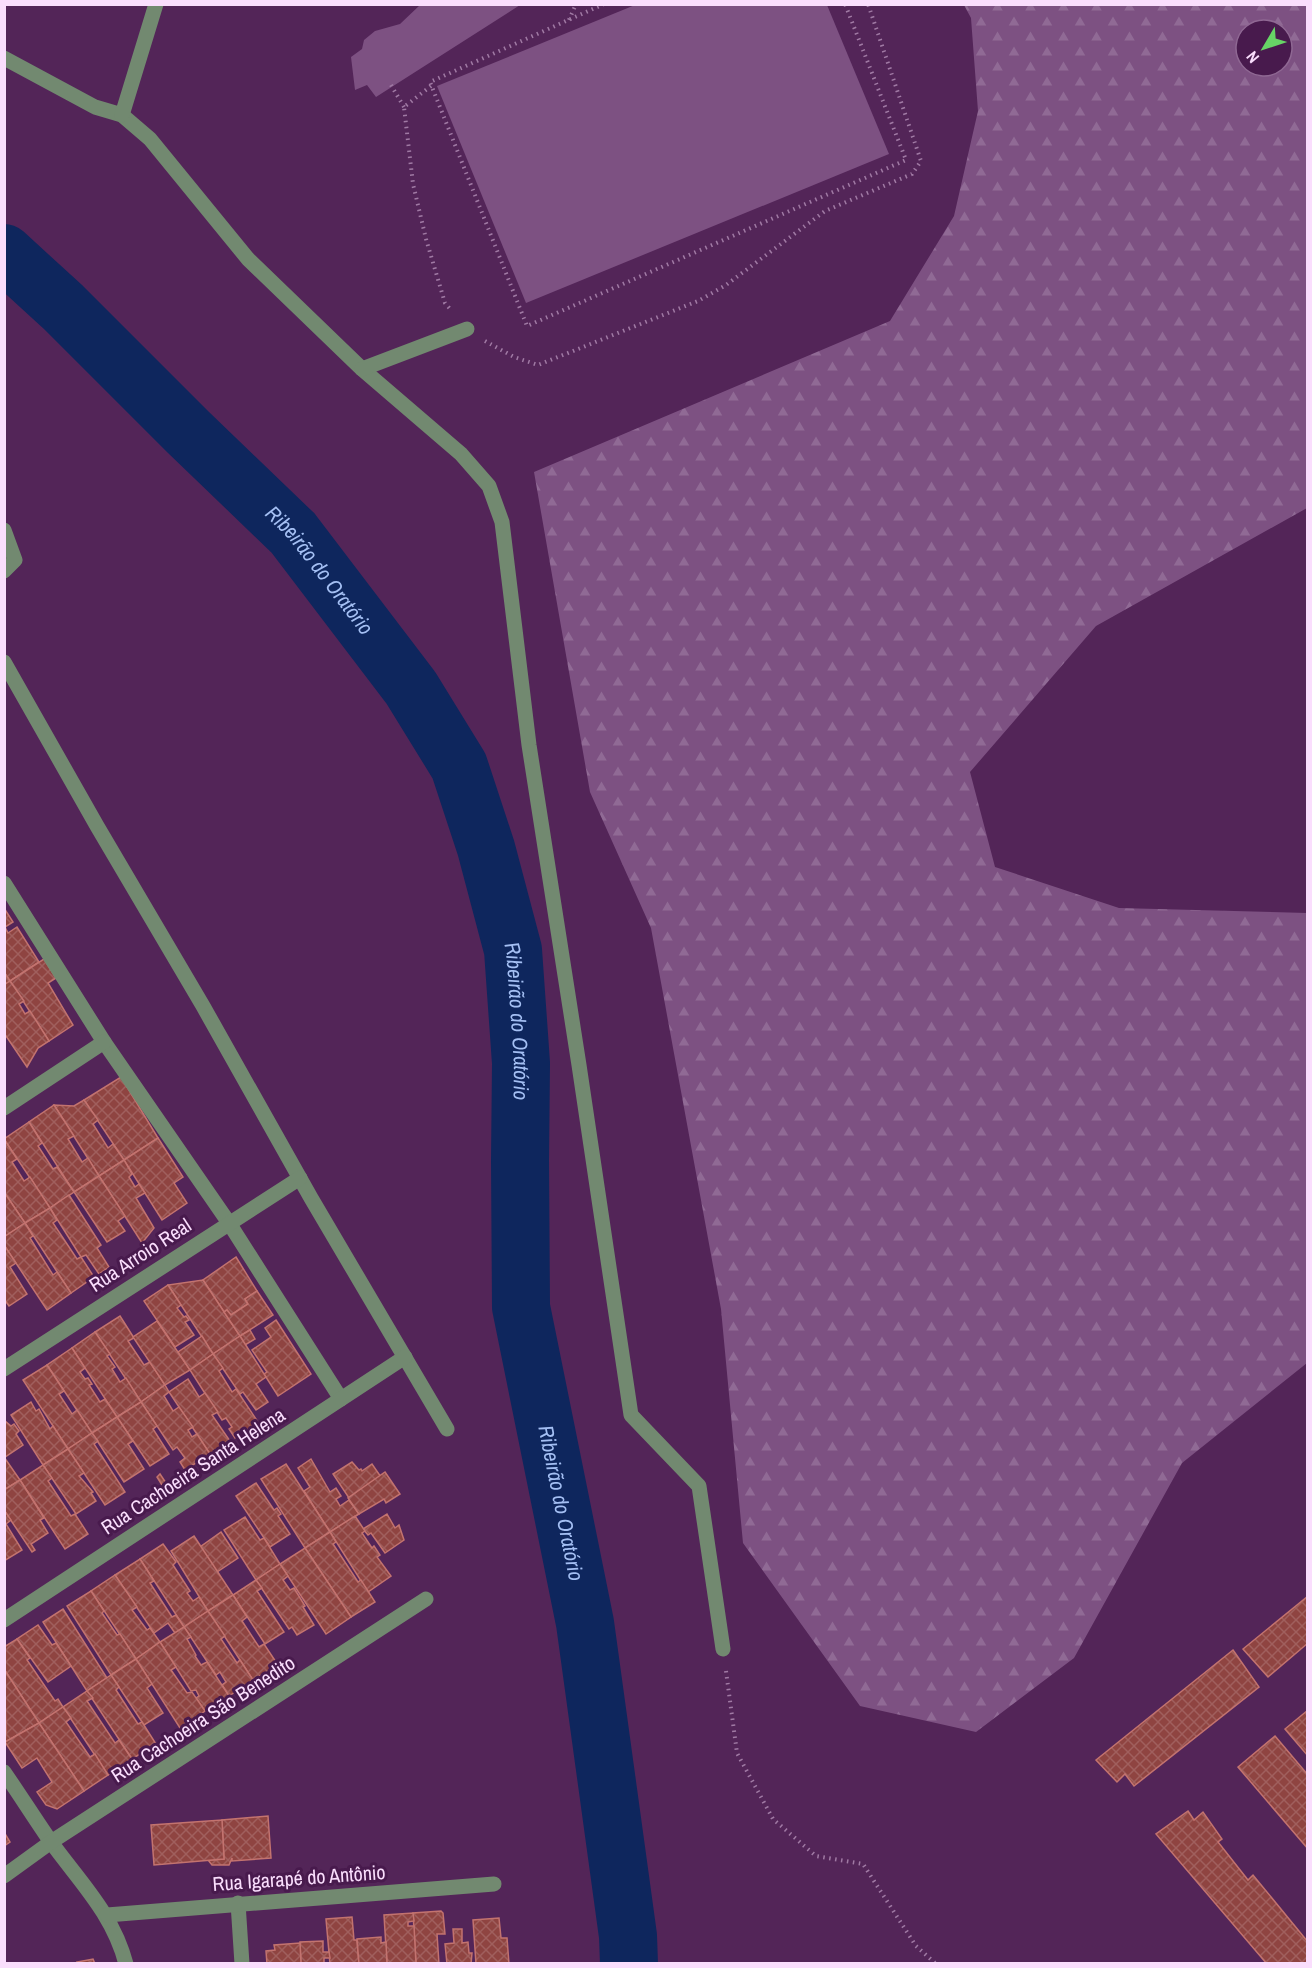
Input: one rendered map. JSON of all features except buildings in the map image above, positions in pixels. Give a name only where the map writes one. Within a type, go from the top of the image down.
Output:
[{"type":"street","points":[[122,115],[156,4]]},
{"type":"street","points":[[4,58],[94,107],[122,115],[150,139],[248,258],[362,369],[461,454],[489,486],[502,522],[529,745],[631,1415],[699,1486],[723,1649]]},
{"type":"street","points":[[362,369],[467,329]]},
{"type":"street","points":[[4,530],[15,560],[4,571]]},
{"type":"street","points":[[4,662],[300,1178],[447,1428]]},
{"type":"street","points":[[4,883],[104,1042],[229,1223],[341,1399]]},
{"type":"street","points":[[4,1108],[104,1042]]},
{"type":"street","name":"Rua Arroio Real","points":[[4,1369],[300,1178]]},
{"type":"street","name":"Rua Cachoeira Santa Helena","points":[[4,1620],[405,1357]]},
{"type":"street","name":"Rua Cachoeira São Benedito","points":[[4,1876],[51,1842],[426,1599]]},
{"type":"street","points":[[4,1772],[51,1842],[107,1915],[123,1950],[126,1964]]},
{"type":"street","name":"Rua Igarapé do Antônio","points":[[107,1915],[494,1884]]},
{"type":"street","points":[[238,1903],[242,1964]]},
{"type":"path","points":[[568,20],[576,4]]},
{"type":"path","points":[[604,4],[430,82],[527,326],[906,160],[845,4]]},
{"type":"path","points":[[391,86],[404,107],[413,184],[445,303],[461,324],[476,337],[514,357],[538,364],[698,302],[726,285],[825,211],[912,174],[921,161],[868,4]]},
{"type":"path","points":[[404,107],[431,86]]},
{"type":"path","points":[[723,1649],[737,1753],[773,1819],[816,1856],[863,1864],[916,1946],[936,1964]]},
{"type":"green space","points":[[420,5],[520,5],[376,97],[367,85],[355,90],[351,57],[362,49],[364,40],[375,31],[400,24]]},
{"type":"green space","points":[[635,5],[827,5],[889,154],[526,303],[437,86]]},
{"type":"green space","points":[[964,5],[1308,5],[1307,508],[1096,626],[970,772],[995,867],[1119,908],[1307,913],[1307,1363],[1182,1463],[1074,1658],[976,1732],[860,1706],[743,1543],[721,1309],[651,928],[590,792],[534,472],[890,321],[954,216],[978,111],[971,18]]},
{"type":"waterway","name":"Ribeirão do Oratório","points":[[4,253],[63,307],[293,533],[411,688],[459,766],[486,848],[513,950],[521,1063],[521,1307],[585,1623],[628,1936],[629,1964]]}]
